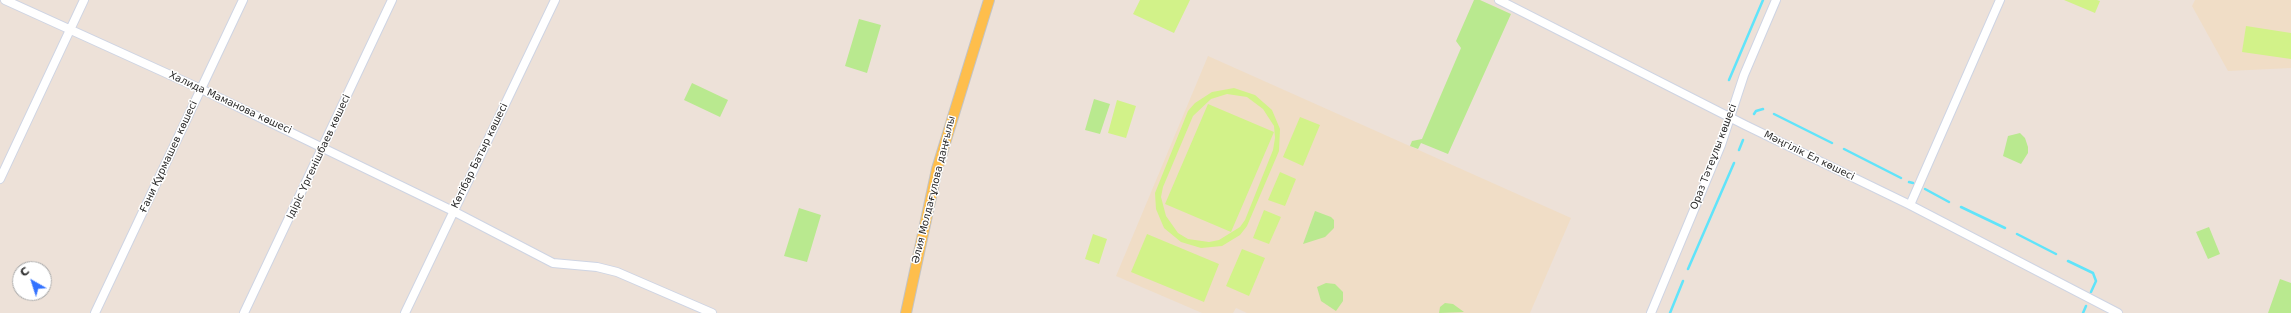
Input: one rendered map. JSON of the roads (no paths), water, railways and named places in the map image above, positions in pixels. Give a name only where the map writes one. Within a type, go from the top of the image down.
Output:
[{"type":"main road","name":"Әлия Молдағұлова даңғылы","points":[[906,313],[936,169],[988,0]]},
{"type":"street","name":"Халида Маманова көшесі","points":[[5,0],[201,88],[454,211],[553,263],[597,267],[617,272],[712,313]]},
{"type":"street","points":[[0,179],[84,0]]},
{"type":"street","name":"Ғани Құрмашев көшесі","points":[[95,313],[243,0]]},
{"type":"street","name":"Ідіріс Үргенішбаев көшесі","points":[[244,313],[324,148],[392,0]]},
{"type":"street","name":"Көтібар Батыр көшесі","points":[[405,313],[555,0]]},
{"type":"street","name":"Мәңгілік Ел көшесі","points":[[1500,0],[1730,117],[1910,205],[2118,313]]},
{"type":"street","name":"Ораз Тәтеұлы көшесі","points":[[1651,313],[1689,223],[1730,117],[1744,75],[1776,0]]},
{"type":"street","points":[[1910,205],[2000,0]]},
{"type":"waterway","points":[[1729,80],[1763,0]]},
{"type":"waterway","points":[[1754,114],[1756,111],[1763,109]]},
{"type":"waterway","points":[[1774,114],[1832,143]]},
{"type":"waterway","points":[[1739,150],[1743,140]]},
{"type":"waterway","points":[[1844,149],[1901,178]]},
{"type":"waterway","points":[[1688,269],[1734,163]]},
{"type":"waterway","points":[[1909,182],[1913,183]]},
{"type":"waterway","points":[[1925,189],[1949,202]]},
{"type":"waterway","points":[[1961,207],[2005,228]]},
{"type":"waterway","points":[[2017,234],[2056,254]]},
{"type":"waterway","points":[[2068,261],[2093,273],[2096,281],[2091,292]]},
{"type":"waterway","points":[[1670,313],[1683,281]]},
{"type":"waterway","points":[[2083,313],[2086,306]]}]
